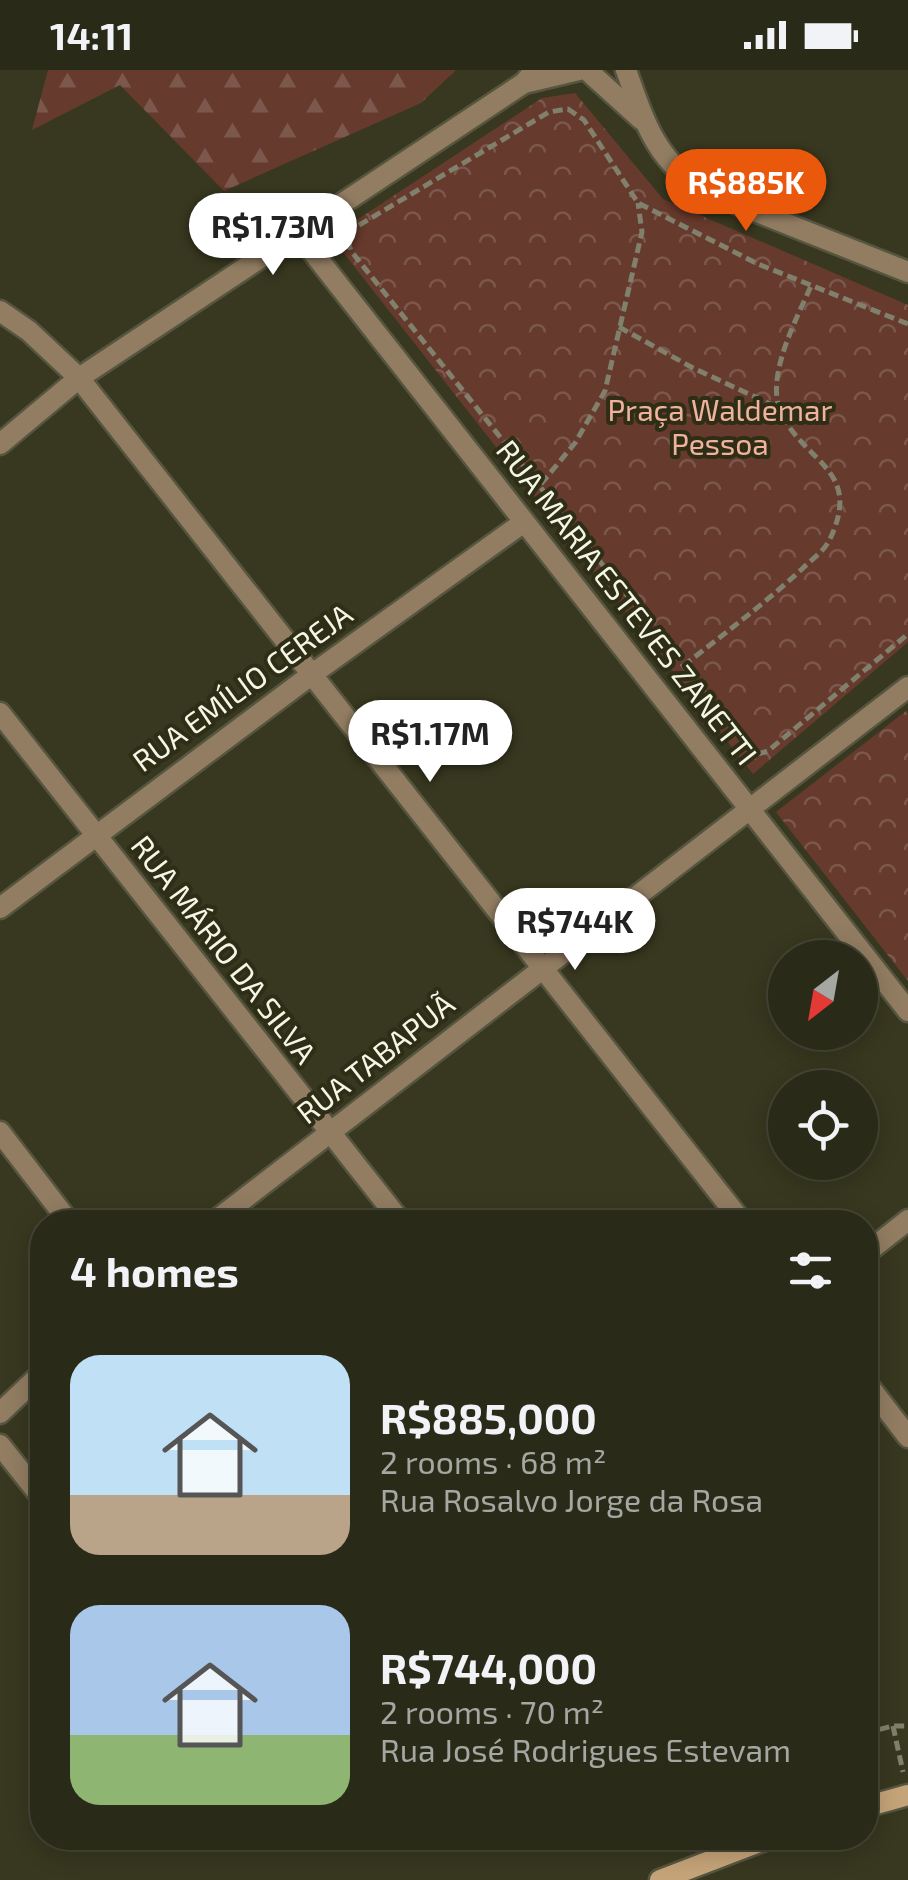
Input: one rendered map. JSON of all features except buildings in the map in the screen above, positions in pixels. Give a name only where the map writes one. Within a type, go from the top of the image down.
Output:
[{"type":"main road","points":[[878,1803],[908,1795]]},
{"type":"main road","points":[[660,1880],[739,1850]]},
{"type":"street","points":[[0,444],[79,378],[529,76],[579,70]]},
{"type":"street","points":[[587,70],[644,122]]},
{"type":"street","points":[[626,70],[644,122],[666,160],[696,186],[908,272]]},
{"type":"street","name":"RUA MARIA ESTEVES ZANETTI","points":[[296,232],[908,1011]]},
{"type":"street","points":[[0,311],[30,331],[79,378],[733,1210]]},
{"type":"street","name":"RUA EMÍLIO CEREJA","points":[[0,908],[311,675],[524,522]]},
{"type":"street","name":"RUA TABAPUÃ","points":[[229,1210],[908,687]]},
{"type":"street","name":"RUA MÁRIO DA SILVA","points":[[0,713],[392,1210]]},
{"type":"street","points":[[0,1132],[60,1210]]},
{"type":"street","points":[[878,1244],[908,1220]]},
{"type":"street","points":[[0,1413],[30,1384]]},
{"type":"street","points":[[878,1398],[908,1436]]},
{"type":"street","points":[[3,1453],[30,1484]]},
{"type":"path","points":[[540,484],[575,443],[605,391],[642,232],[638,204],[584,120],[568,110],[549,112],[356,227],[348,238],[350,251],[755,755],[768,751],[908,634]]},
{"type":"path","points":[[638,204],[758,264],[908,324]]},
{"type":"path","points":[[779,408],[779,359],[812,286]]},
{"type":"path","points":[[619,327],[693,368],[779,408],[801,442],[832,471],[840,508],[827,545],[767,601],[682,666]]},
{"type":"path","points":[[893,1726],[908,1795]]},
{"type":"path","points":[[878,1730],[908,1726]]},
{"type":"green space","points":[[48,70],[456,70],[421,103],[224,191],[120,85],[32,130]]},
{"type":"green space","name":"Praça Waldemar Pessoa","points":[[575,93],[663,199],[908,305],[908,642],[753,774],[331,237],[542,98]]},
{"type":"green space","points":[[906,711],[908,981],[878,940],[776,812]]}]
